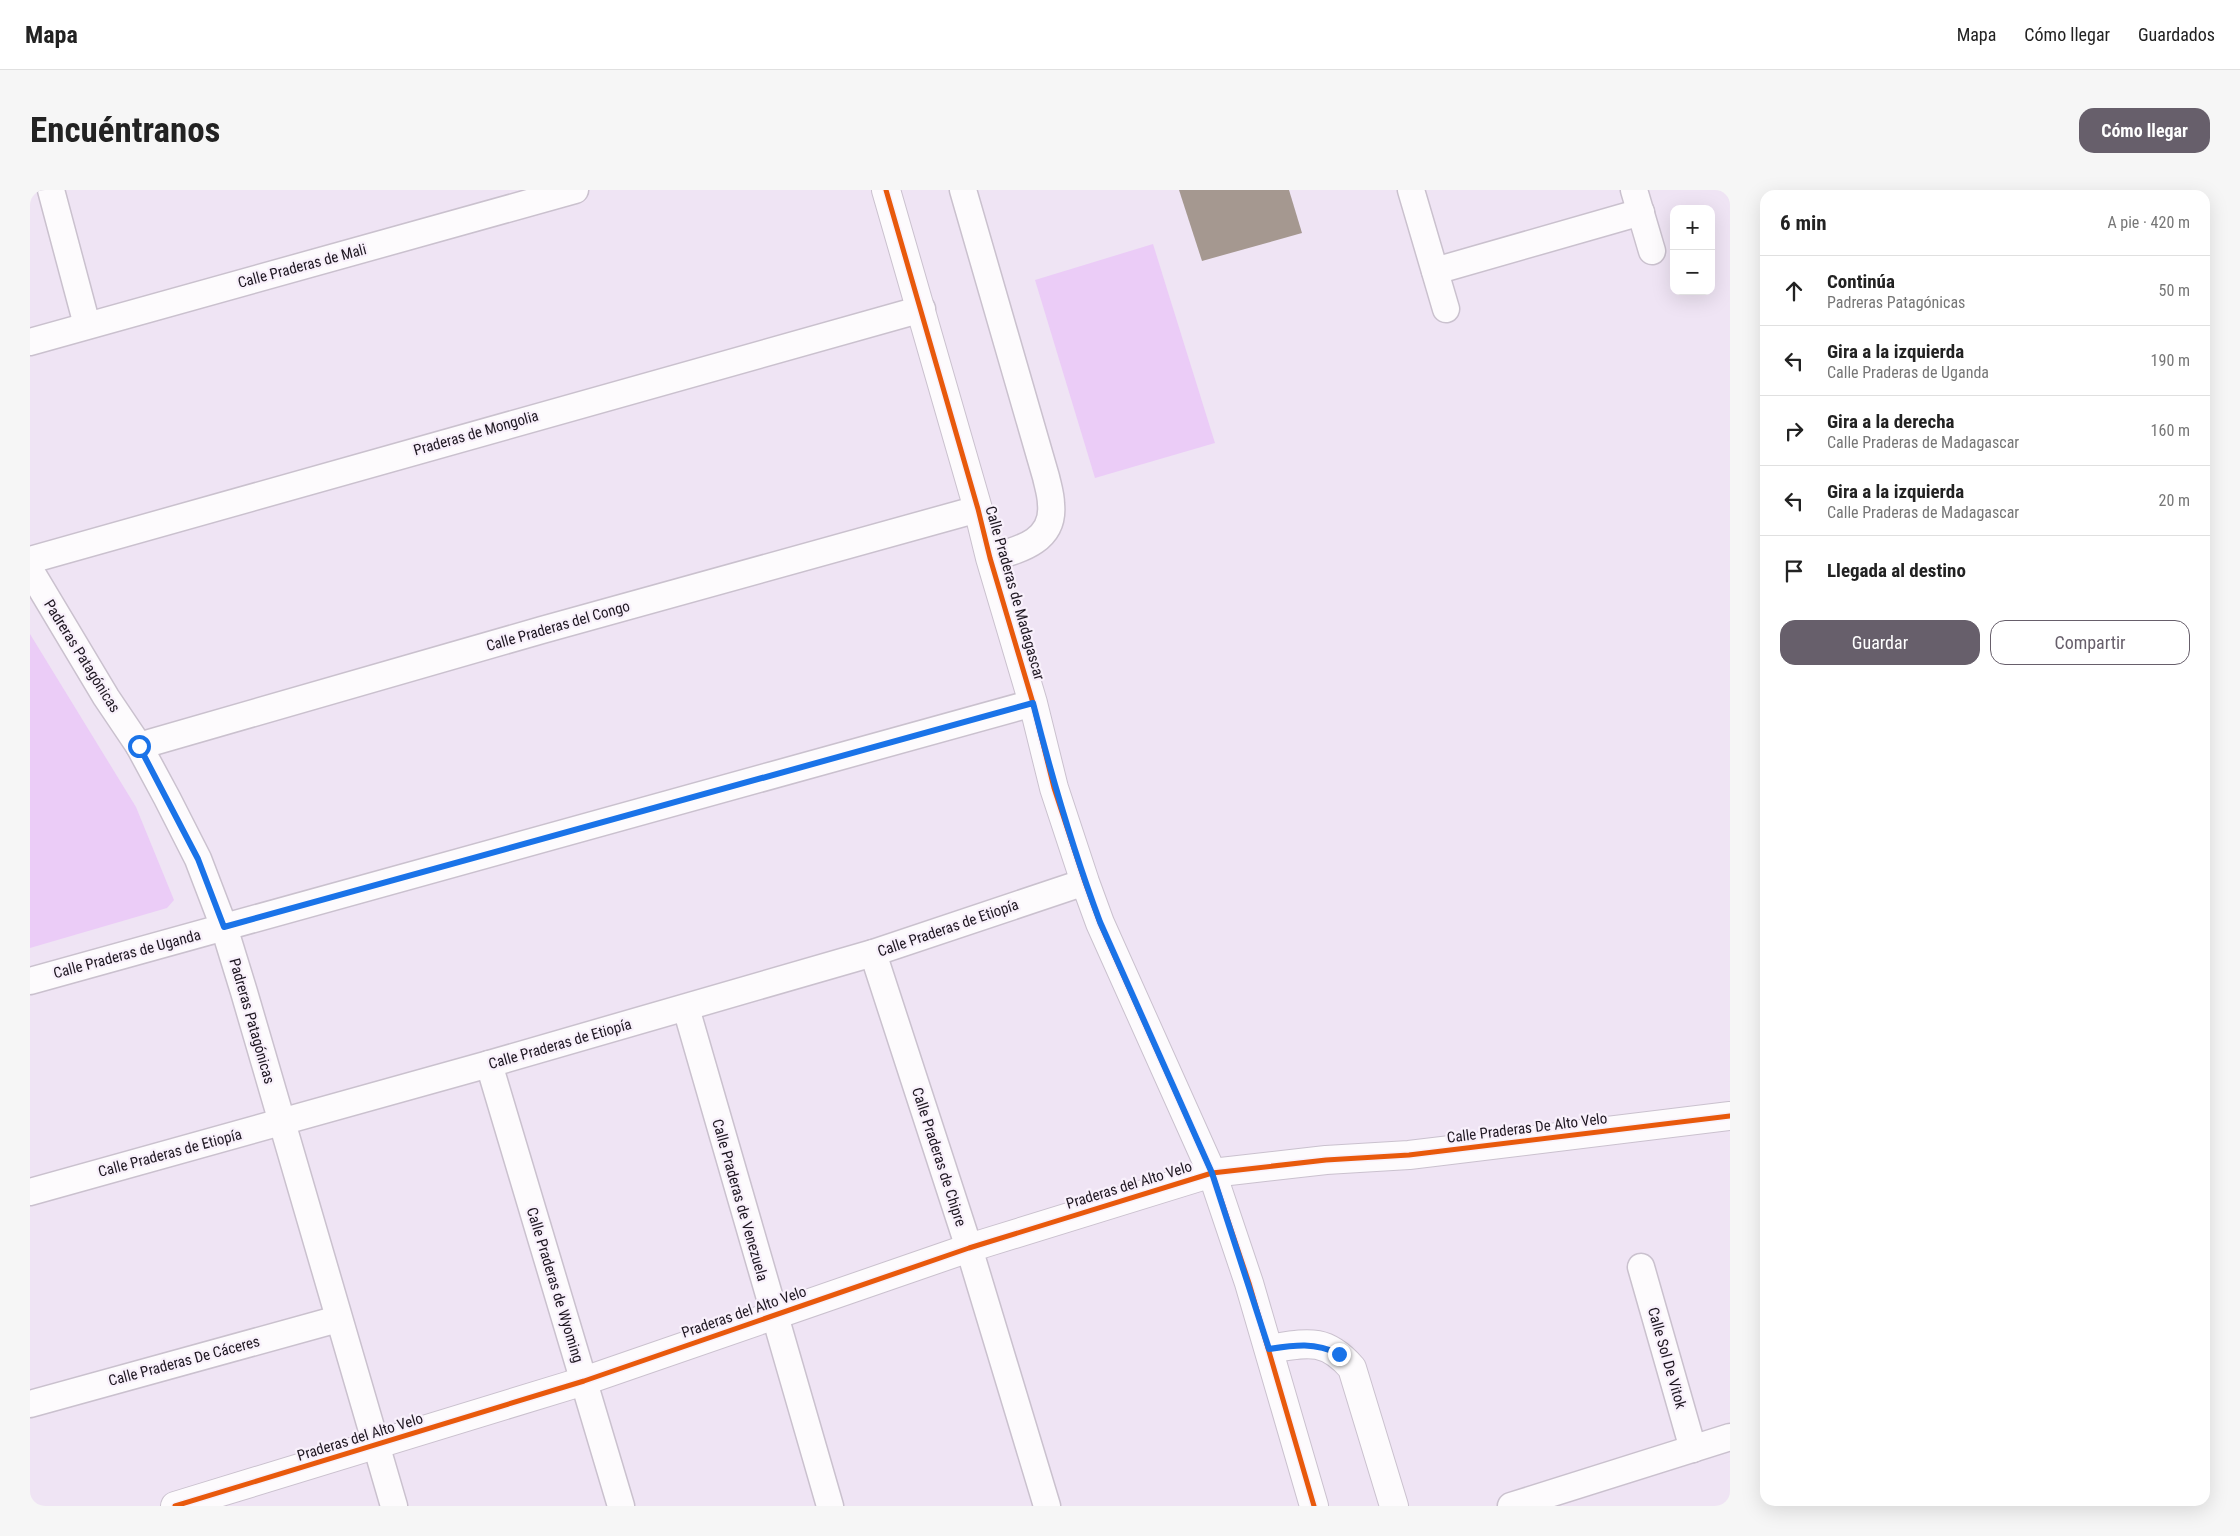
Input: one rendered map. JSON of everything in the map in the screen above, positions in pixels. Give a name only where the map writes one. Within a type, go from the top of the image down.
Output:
[{"type":"street","points":[[51,190],[87,325]]},
{"type":"street","name":"Calle Praderas de Mali","points":[[30,342],[575,190]]},
{"type":"street","name":"Calle Praderas de Madagascar","points":[[886,190],[922,309],[990,558],[1033,703],[1054,788],[1100,922],[1212,1173],[1269,1349],[1314,1506]]},
{"type":"street","points":[[963,190],[1046,477],[1052,506],[1048,524],[1040,539],[1019,550],[990,558]]},
{"type":"street","points":[[1411,190],[1446,309]]},
{"type":"street","points":[[1435,271],[1637,201],[1652,251]]},
{"type":"street","name":"Praderas de Mongolia","points":[[30,560],[922,309]]},
{"type":"street","name":"Calle Praderas del Congo","points":[[139,746],[542,630],[978,509]]},
{"type":"street","name":"Padreras Patagónicas","points":[[30,570],[106,697],[139,746],[198,859],[224,927],[394,1506]]},
{"type":"street","name":"Calle Praderas de Uganda","points":[[30,981],[1033,703]]},
{"type":"street","name":"Calle Praderas de Etiopía","points":[[30,1192],[686,1008],[873,953],[1085,882]]},
{"type":"street","name":"Calle Praderas de Chipre","points":[[873,953],[968,1248],[1046,1506]]},
{"type":"street","name":"Calle Praderas de Venezuela","points":[[686,1008],[773,1315],[830,1506]]},
{"type":"street","name":"Calle Praderas de Wyoming","points":[[489,1064],[621,1506]]},
{"type":"street","name":"Calle Praderas De Alto Velo","points":[[1326,1160],[1409,1155],[1730,1116]]},
{"type":"street","name":"Praderas del Alto Velo","points":[[176,1506],[584,1381],[968,1248],[1212,1173],[1326,1160]]},
{"type":"street","name":"Calle Sol De Vitok","points":[[1641,1267],[1693,1449]]},
{"type":"street","name":"Calle Praderas De Cáceres","points":[[30,1404],[338,1319]]},
{"type":"street","points":[[1269,1349],[1300,1344],[1326,1348],[1339,1354],[1352,1368],[1394,1506]]},
{"type":"street","points":[[1510,1506],[1730,1437]]},
{"type":"shaded area","points":[[1153,244],[1215,443],[1095,478],[1035,280]]},
{"type":"shaded area","points":[[30,634],[136,807],[174,900],[167,908],[30,948]]},
{"type":"building","points":[[1179,190],[1289,190],[1302,233],[1202,261]]},
{"type":"cycle path","points":[[886,190],[1033,703],[1054,788],[1100,923],[1212,1173],[1249,1283],[1314,1506]]},
{"type":"cycle path","points":[[175,1506],[584,1381],[969,1248],[1212,1173],[1326,1160],[1409,1155],[1730,1116]]},
{"type":"route","points":[[139,746],[198,859],[224,927],[1033,703],[1054,788],[1085,882],[1100,922],[1212,1173],[1269,1349],[1300,1344],[1326,1348],[1339,1354]]}]
